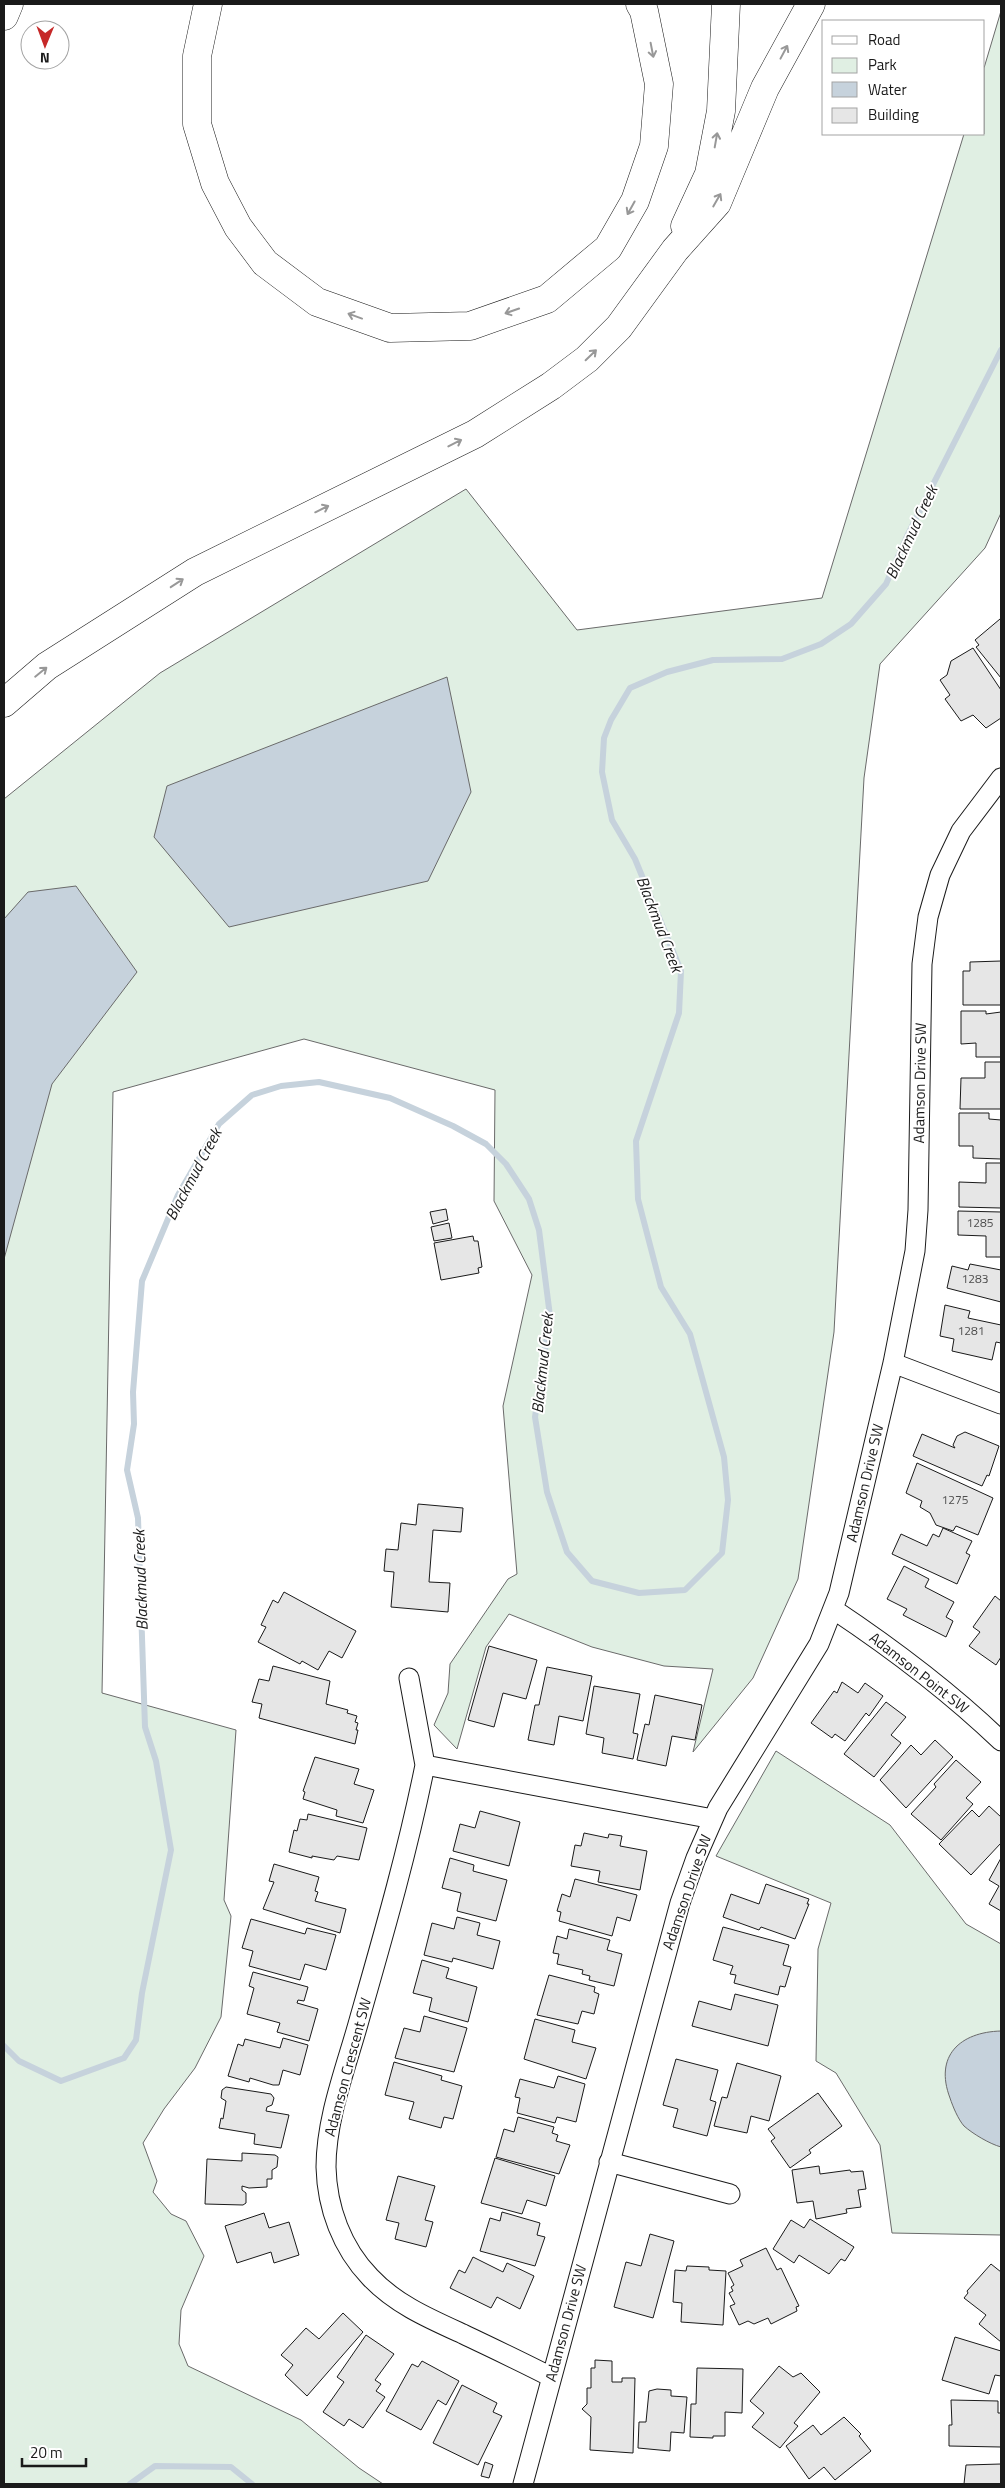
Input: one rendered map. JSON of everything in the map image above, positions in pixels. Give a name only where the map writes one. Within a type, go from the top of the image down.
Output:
[{"type":"highway","points":[[4,16],[9,4]]},
{"type":"highway","points":[[208,4],[197,56],[197,124],[215,183],[238,227],[265,263],[318,302],[390,328],[470,326],[547,299],[608,248],[635,200],[654,146],[659,84],[644,11],[640,4]]},
{"type":"highway","points":[[674,250],[709,174],[721,111],[726,4]]},
{"type":"highway","points":[[4,703],[48,666],[195,572],[474,434],[551,386],[587,359],[619,327],[674,250],[718,203],[765,88],[811,4]]},
{"type":"street","name":"Adamson Drive SW","points":[[523,2484],[680,1902],[712,1819],[819,1644],[839,1593],[893,1364],[915,1251],[918,1210],[922,964],[928,917],[940,875],[961,831],[1001,778]]},
{"type":"street","points":[[893,1364],[1001,1404]]},
{"type":"street","name":"Adamson Point SW","points":[[833,1609],[948,1692],[1001,1741]]},
{"type":"street","name":"Adamson Crescent SW","points":[[409,1678],[425,1765],[413,1826],[334,2112],[328,2140],[326,2168],[328,2193],[334,2218],[344,2240],[369,2277],[384,2291],[426,2317],[551,2377]]},
{"type":"street","points":[[425,1765],[712,1819]]},
{"type":"street","points":[[609,2162],[730,2194]]},
{"type":"green space","points":[[1001,11],[1001,513],[985,548],[880,664],[864,778],[834,1332],[798,1579],[753,1678],[693,1752],[713,1669],[664,1666],[592,1647],[509,1614],[486,1647],[457,1749],[434,1725],[448,1693],[450,1664],[508,1579],[517,1574],[503,1406],[532,1275],[494,1201],[495,1090],[304,1039],[113,1092],[102,1693],[236,1730],[224,1900],[231,1916],[221,2017],[195,2068],[164,2109],[143,2143],[157,2181],[153,2192],[171,2214],[186,2221],[204,2256],[181,2310],[179,2344],[188,2366],[301,2420],[359,2468],[383,2484],[4,2484],[4,799],[160,673],[466,489],[577,630],[822,598],[964,135],[985,135],[985,65]]},
{"type":"green space","points":[[776,1751],[890,1825],[966,1924],[1001,1944],[1001,2235],[892,2233],[880,2145],[836,2073],[816,2061],[818,1949],[831,1903],[716,1856]]},
{"type":"water","points":[[447,677],[471,792],[428,881],[229,927],[154,837],[167,786]]},
{"type":"water","points":[[76,886],[137,972],[52,1084],[4,1259],[4,919],[28,892]]},
{"type":"water","points":[[1001,2031],[1001,2147],[992,2144],[964,2126],[950,2098],[945,2070],[948,2059],[954,2049],[963,2042],[973,2036],[986,2032]]},
{"type":"building","points":[[1000,619],[1001,678],[976,647],[979,645],[975,640]]},
{"type":"building","points":[[973,648],[1001,690],[1001,718],[986,728],[973,715],[961,721],[945,699],[950,695],[940,680],[947,675],[951,661]]},
{"type":"building","points":[[1001,961],[1001,1005],[963,1005],[963,971],[970,971],[970,962]]},
{"type":"building","points":[[961,1011],[986,1011],[986,1014],[1001,1012],[1001,1057],[976,1057],[976,1043],[961,1044]]},
{"type":"building","points":[[985,1062],[1001,1062],[1001,1109],[960,1109],[961,1078],[985,1078]]},
{"type":"building","points":[[959,1113],[989,1113],[989,1119],[1001,1120],[1001,1159],[973,1158],[973,1146],[959,1146]]},
{"type":"building","points":[[986,1163],[1001,1163],[1001,1208],[959,1207],[959,1182],[986,1183]]},
{"type":"building","points":[[446,1209],[448,1220],[433,1224],[430,1212]]},
{"type":"building","points":[[958,1211],[1001,1212],[1001,1257],[986,1257],[986,1236],[958,1235]]},
{"type":"building","points":[[449,1223],[452,1238],[434,1241],[431,1227]]},
{"type":"building","points":[[473,1236],[474,1241],[478,1241],[482,1267],[478,1268],[479,1273],[441,1280],[434,1243]]},
{"type":"building","points":[[970,1264],[1001,1270],[1001,1302],[947,1288],[952,1266],[968,1270]]},
{"type":"building","points":[[945,1305],[970,1311],[968,1318],[1001,1325],[1001,1343],[996,1342],[992,1360],[952,1351],[954,1339],[940,1336]]},
{"type":"building","points":[[965,1432],[999,1446],[989,1476],[987,1475],[982,1486],[913,1456],[922,1434],[955,1448],[953,1445],[957,1436]]},
{"type":"building","points":[[917,1463],[993,1498],[978,1535],[956,1526],[953,1531],[936,1525],[930,1513],[920,1507],[922,1501],[906,1493]]},
{"type":"building","points":[[418,1504],[463,1508],[461,1532],[433,1530],[429,1582],[450,1583],[448,1612],[391,1607],[394,1572],[384,1571],[386,1549],[398,1550],[401,1523],[416,1525]]},
{"type":"building","points":[[943,1528],[972,1541],[966,1553],[970,1555],[957,1584],[892,1554],[901,1534],[927,1546],[933,1534],[939,1537]]},
{"type":"building","points":[[904,1566],[929,1579],[925,1587],[954,1602],[946,1617],[953,1621],[946,1637],[903,1615],[907,1609],[887,1599]]},
{"type":"building","points":[[284,1592],[356,1631],[342,1658],[329,1651],[318,1670],[302,1661],[300,1664],[258,1642],[266,1627],[261,1625],[273,1600],[278,1603]]},
{"type":"building","points":[[995,1596],[1001,1601],[1001,1657],[996,1665],[969,1646],[980,1632],[973,1627]]},
{"type":"building","points":[[489,1646],[537,1660],[526,1699],[503,1693],[494,1727],[468,1720]]},
{"type":"building","points":[[273,1666],[330,1681],[326,1704],[348,1710],[347,1713],[357,1716],[355,1722],[358,1723],[356,1730],[358,1730],[355,1744],[259,1718],[262,1704],[252,1702],[259,1679],[269,1681]]},
{"type":"building","points":[[547,1667],[592,1676],[583,1721],[559,1716],[554,1745],[528,1740],[535,1705],[539,1705]]},
{"type":"building","points":[[842,1682],[858,1693],[865,1683],[883,1696],[869,1716],[866,1713],[845,1741],[835,1734],[832,1738],[811,1723],[834,1691],[837,1693]]},
{"type":"building","points":[[594,1686],[640,1694],[633,1733],[638,1734],[633,1759],[602,1753],[604,1738],[586,1734]]},
{"type":"building","points":[[655,1695],[702,1705],[695,1740],[672,1736],[666,1766],[637,1760],[645,1724],[649,1725]]},
{"type":"building","points":[[886,1702],[906,1717],[891,1735],[901,1743],[874,1777],[844,1754]]},
{"type":"building","points":[[935,1740],[953,1757],[906,1808],[880,1780],[911,1745],[921,1755]]},
{"type":"building","points":[[315,1757],[359,1769],[354,1784],[374,1790],[363,1823],[336,1816],[337,1810],[303,1799],[305,1792],[303,1791]]},
{"type":"building","points":[[956,1760],[981,1782],[966,1798],[973,1804],[941,1840],[911,1814],[936,1787],[934,1784]]},
{"type":"building","points":[[989,1806],[1001,1817],[1001,1843],[971,1875],[939,1844],[972,1810],[979,1817]]},
{"type":"building","points":[[480,1811],[520,1822],[509,1866],[453,1851],[460,1824],[475,1828]]},
{"type":"building","points":[[308,1814],[367,1828],[359,1860],[337,1856],[334,1860],[312,1856],[312,1858],[289,1852],[294,1830],[297,1831],[300,1819],[307,1820]]},
{"type":"building","points":[[584,1833],[608,1838],[609,1834],[622,1836],[620,1846],[647,1851],[640,1890],[598,1882],[600,1871],[571,1866],[575,1845],[581,1846]]},
{"type":"building","points":[[450,1858],[474,1865],[473,1871],[507,1880],[496,1921],[457,1911],[461,1893],[442,1888]]},
{"type":"building","points":[[1001,1858],[1001,1911],[989,1904],[999,1886],[989,1880]]},
{"type":"building","points":[[274,1864],[319,1877],[315,1891],[318,1892],[315,1901],[346,1909],[340,1933],[263,1909],[274,1882],[269,1881]]},
{"type":"building","points":[[575,1879],[637,1895],[630,1921],[617,1917],[612,1936],[559,1921],[561,1912],[557,1911],[562,1894],[570,1897]]},
{"type":"building","points":[[766,1884],[809,1899],[807,1904],[809,1904],[795,1939],[761,1927],[759,1930],[723,1917],[731,1894],[759,1904]]},
{"type":"building","points":[[457,1917],[480,1923],[477,1935],[500,1941],[493,1969],[453,1958],[452,1962],[424,1955],[432,1923],[454,1929]]},
{"type":"building","points":[[251,1919],[305,1934],[307,1928],[336,1935],[326,1970],[305,1964],[300,1980],[249,1966],[253,1951],[242,1948]]},
{"type":"building","points":[[723,1927],[789,1945],[783,1965],[791,1967],[785,1987],[780,1986],[778,1995],[734,1983],[736,1975],[730,1974],[733,1966],[713,1960]]},
{"type":"building","points":[[569,1929],[610,1940],[607,1950],[622,1954],[614,1986],[589,1980],[590,1976],[582,1974],[583,1970],[557,1964],[559,1954],[553,1953],[557,1936],[567,1939]]},
{"type":"building","points":[[422,1960],[449,1968],[446,1978],[477,1987],[468,2022],[429,2011],[432,1998],[413,1993]]},
{"type":"building","points":[[253,1972],[308,1987],[304,2001],[298,2000],[297,2003],[318,2009],[309,2041],[277,2032],[280,2023],[247,2014],[254,1988],[249,1986]]},
{"type":"building","points":[[549,1975],[595,1987],[594,1992],[599,1994],[594,2014],[582,2011],[578,2024],[537,2015]]},
{"type":"building","points":[[735,1994],[778,2005],[768,2046],[692,2026],[699,2001],[731,2010]]},
{"type":"building","points":[[424,2016],[467,2028],[454,2072],[395,2058],[404,2028],[420,2032]]},
{"type":"building","points":[[535,2019],[575,2030],[572,2042],[596,2048],[586,2079],[524,2059]]},
{"type":"building","points":[[283,2038],[308,2045],[300,2075],[283,2070],[279,2085],[250,2078],[249,2082],[228,2076],[238,2044],[243,2046],[245,2039],[280,2048]]},
{"type":"building","points":[[676,2059],[718,2070],[710,2100],[716,2102],[707,2136],[673,2127],[678,2109],[663,2105]]},
{"type":"building","points":[[394,2062],[442,2076],[441,2080],[462,2086],[453,2119],[444,2117],[441,2128],[409,2119],[414,2102],[385,2095]]},
{"type":"building","points":[[737,2063],[781,2076],[769,2121],[751,2116],[747,2133],[714,2126],[722,2097],[727,2098]]},
{"type":"building","points":[[558,2076],[585,2084],[576,2122],[557,2117],[555,2123],[517,2113],[520,2098],[515,2097],[520,2079],[554,2088]]},
{"type":"building","points":[[226,2087],[271,2094],[274,2098],[272,2105],[267,2107],[266,2111],[289,2115],[281,2148],[254,2144],[255,2134],[219,2128],[221,2118],[223,2119],[226,2101],[221,2098],[222,2090]]},
{"type":"building","points":[[818,2093],[842,2126],[809,2150],[811,2153],[790,2168],[771,2141],[775,2138],[768,2129]]},
{"type":"building","points":[[518,2117],[554,2127],[552,2133],[558,2135],[556,2141],[570,2145],[559,2174],[496,2157],[504,2129],[514,2132]]},
{"type":"building","points":[[242,2153],[275,2155],[278,2157],[277,2167],[272,2170],[272,2179],[267,2179],[267,2187],[249,2188],[242,2186],[242,2190],[246,2193],[246,2203],[243,2205],[205,2204],[207,2159],[242,2161]]},
{"type":"building","points":[[495,2158],[555,2176],[546,2206],[527,2200],[522,2214],[481,2203]]},
{"type":"building","points":[[819,2166],[820,2174],[850,2170],[851,2172],[863,2171],[866,2189],[858,2190],[861,2207],[846,2209],[847,2213],[816,2219],[813,2201],[797,2203],[792,2170]]},
{"type":"building","points":[[398,2176],[435,2186],[425,2220],[433,2222],[426,2247],[395,2239],[399,2223],[386,2220]]},
{"type":"building","points":[[502,2212],[540,2223],[537,2235],[545,2237],[535,2266],[480,2251],[490,2218],[500,2221]]},
{"type":"building","points":[[264,2213],[269,2228],[289,2222],[299,2255],[274,2263],[271,2252],[237,2263],[225,2226]]},
{"type":"building","points":[[810,2219],[854,2247],[845,2261],[841,2259],[829,2274],[799,2255],[794,2263],[773,2249],[791,2220],[804,2228]]},
{"type":"building","points":[[650,2234],[674,2241],[653,2318],[614,2307],[626,2262],[641,2266]]},
{"type":"building","points":[[766,2248],[777,2270],[781,2268],[799,2306],[796,2307],[797,2311],[771,2324],[768,2318],[754,2324],[748,2321],[739,2325],[730,2306],[735,2304],[729,2293],[733,2291],[731,2287],[734,2285],[728,2273],[743,2266],[740,2260]]},
{"type":"building","points":[[473,2257],[503,2272],[507,2263],[534,2276],[520,2309],[497,2297],[491,2308],[450,2288],[459,2270],[465,2273]]},
{"type":"building","points":[[991,2264],[1001,2272],[1001,2342],[979,2324],[986,2315],[964,2298],[968,2293],[967,2291]]},
{"type":"building","points":[[687,2266],[709,2267],[709,2270],[726,2271],[723,2325],[681,2322],[682,2303],[673,2302],[675,2270],[686,2271]]},
{"type":"building","points":[[343,2313],[363,2332],[307,2396],[285,2375],[293,2365],[281,2355],[306,2328],[319,2339]]},
{"type":"building","points":[[366,2335],[394,2354],[375,2380],[381,2384],[376,2391],[385,2397],[363,2428],[349,2419],[344,2426],[323,2412],[344,2382],[337,2377]]},
{"type":"building","points":[[955,2337],[1001,2351],[1001,2376],[995,2375],[989,2394],[942,2380]]},
{"type":"building","points":[[595,2360],[612,2361],[612,2382],[622,2382],[622,2378],[635,2378],[633,2453],[590,2450],[591,2417],[582,2409],[587,2404],[587,2388],[591,2388],[591,2368],[595,2368]]},
{"type":"building","points":[[422,2361],[459,2381],[446,2405],[438,2400],[421,2430],[386,2411],[412,2364],[418,2367]]},
{"type":"building","points":[[779,2366],[793,2377],[801,2373],[820,2392],[794,2423],[798,2426],[780,2448],[752,2427],[764,2413],[750,2401]]},
{"type":"building","points":[[697,2368],[743,2369],[742,2413],[725,2412],[725,2436],[713,2436],[713,2438],[690,2437],[691,2404],[696,2404]]},
{"type":"building","points":[[462,2385],[497,2403],[493,2412],[502,2416],[478,2465],[433,2443]]},
{"type":"building","points":[[657,2389],[671,2390],[671,2396],[687,2397],[684,2433],[671,2432],[670,2451],[638,2448],[639,2422],[646,2422],[649,2391]]},
{"type":"building","points":[[951,2400],[998,2401],[998,2413],[1001,2413],[1001,2447],[949,2446],[949,2425],[952,2425]]},
{"type":"building","points":[[844,2417],[861,2434],[859,2436],[871,2451],[835,2480],[824,2467],[809,2479],[786,2446],[813,2425],[821,2435]]},
{"type":"building","points":[[485,2462],[493,2465],[489,2478],[481,2476]]},
{"type":"building","points":[[1001,2464],[1001,2484],[964,2484],[966,2465]]},
{"type":"waterway","name":"Blackmud Creek","points":[[4,2046],[19,2061],[61,2081],[124,2058],[136,2040],[142,1993],[171,1850],[156,1761],[145,1727],[138,1518],[127,1470],[134,1424],[133,1392],[142,1281],[178,1195],[219,1124],[252,1095],[281,1086],[319,1082],[390,1098],[453,1126],[486,1144],[506,1164],[529,1199],[539,1230],[550,1316],[535,1417],[547,1492],[567,1552],[592,1581],[639,1593],[685,1590],[722,1553],[728,1500],[724,1457],[690,1334],[661,1287],[638,1199],[636,1141],[679,1013],[681,971],[635,859],[612,820],[602,772],[604,738],[611,720],[630,688],[667,672],[713,660],[782,659],[821,644],[851,624],[886,584],[908,534],[1001,350]]},
{"type":"waterway","name":"Blackmud Creek","points":[[130,2484],[155,2466],[231,2467],[252,2484]]}]
